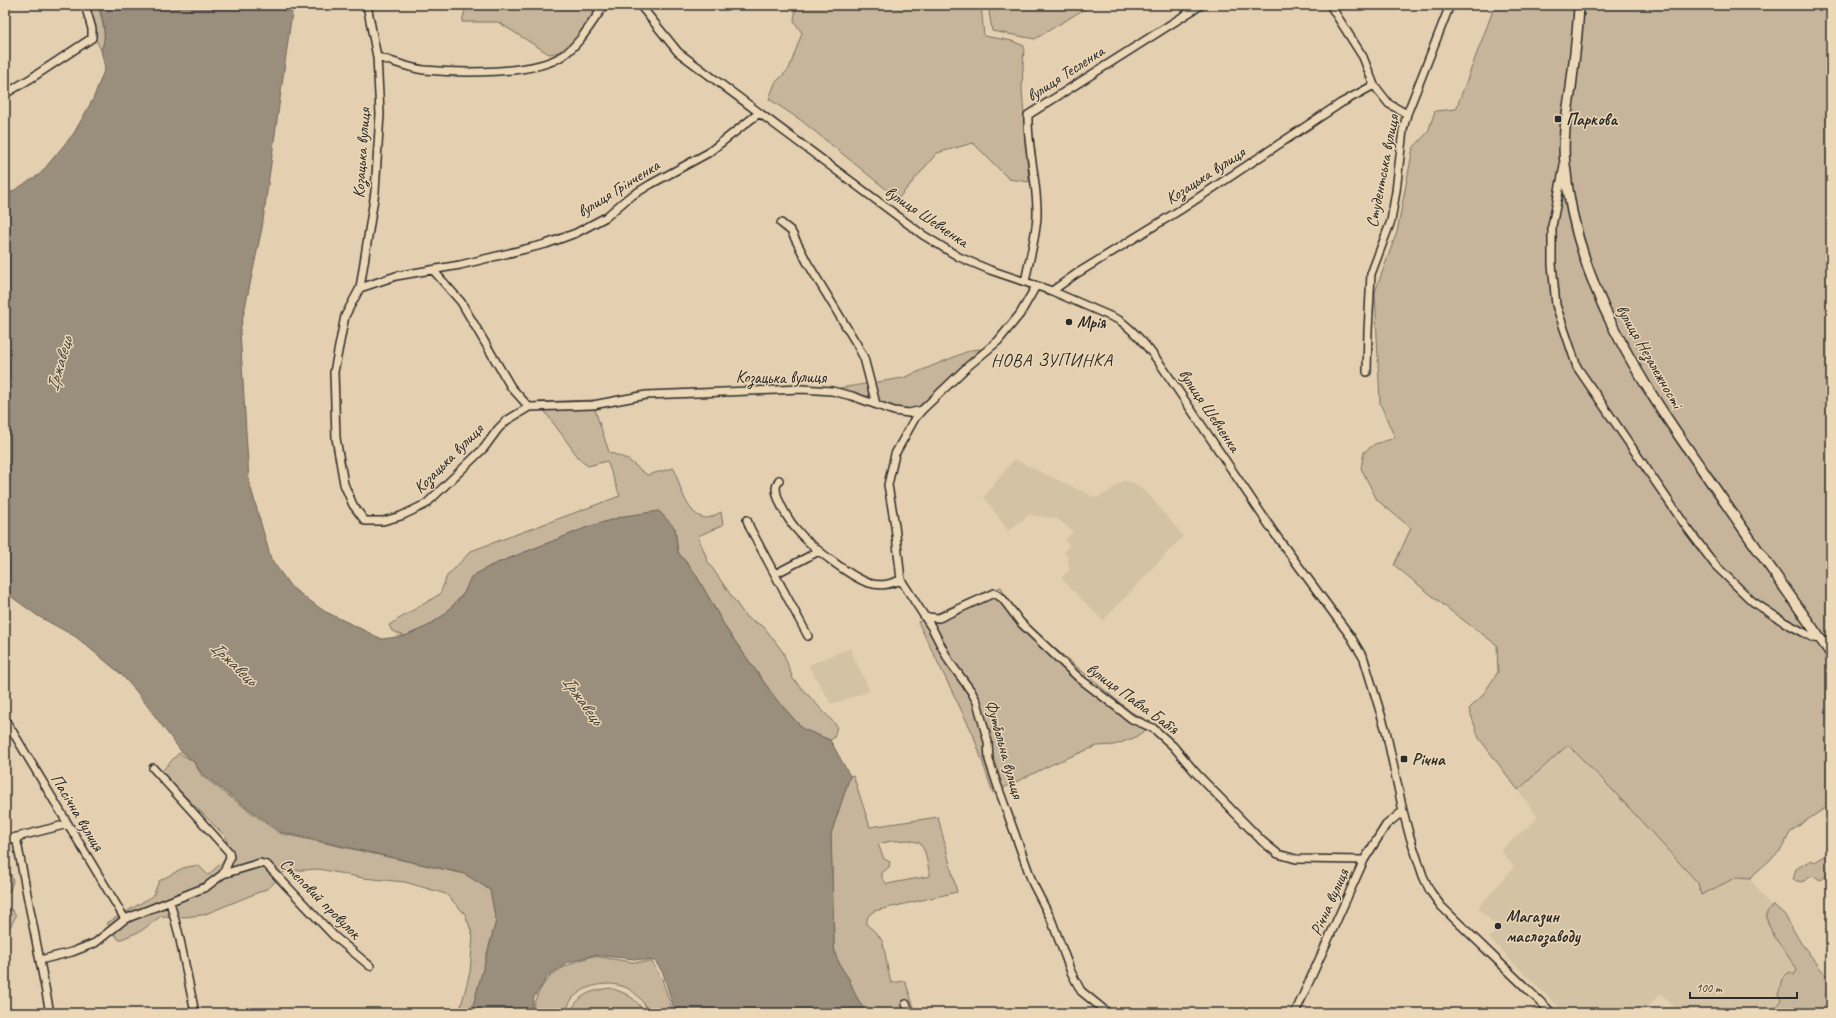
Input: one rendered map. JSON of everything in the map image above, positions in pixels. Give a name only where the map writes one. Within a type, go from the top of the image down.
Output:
[{"type":"main road","name":"вулиця Незалежності","points":[[1579,5],[1578,36],[1565,129],[1564,163],[1569,198],[1579,242],[1592,284],[1621,344],[1670,424],[1831,654]]},
{"type":"street","points":[[5,94],[92,38],[92,29],[85,5]]},
{"type":"street","name":"Козацька вулиця","points":[[367,5],[377,57],[380,114],[375,192],[360,288],[345,316],[334,372],[336,438],[344,484],[353,506],[365,521],[383,520],[401,516],[426,504],[484,448],[506,421],[529,407],[593,405],[646,395],[802,389],[832,391],[852,396],[894,411],[909,413],[922,410]]},
{"type":"street","points":[[377,57],[423,70],[458,71],[530,68],[562,57],[578,42],[605,5]]},
{"type":"street","name":"вулиця Шевченка","points":[[640,5],[678,52],[923,235],[959,257],[990,270],[1052,291],[1119,320],[1146,346],[1161,365],[1275,534],[1351,637],[1364,659],[1373,685],[1393,761],[1403,811],[1423,876],[1438,901],[1552,1013]]},
{"type":"street","name":"вулиця Тесленка","points":[[1025,282],[1037,215],[1034,179],[1027,133],[1028,115],[1201,5]]},
{"type":"street","points":[[1330,5],[1363,57],[1374,85],[1389,104],[1407,114]]},
{"type":"street","name":"Студентська вулиця","points":[[1367,372],[1371,274],[1391,221],[1403,130],[1407,114],[1450,5]]},
{"type":"street","name":"Козацька вулиця","points":[[1052,291],[1076,274],[1180,210],[1341,104],[1374,85]]},
{"type":"street","name":"вулиця Грінченка","points":[[360,288],[396,276],[433,270],[546,244],[576,233],[606,217],[628,198],[651,184],[708,153],[759,113]]},
{"type":"street","points":[[1564,163],[1552,226],[1552,264],[1556,305],[1576,367],[1684,525],[1715,565],[1752,601],[1784,622],[1814,638],[1821,639]]},
{"type":"street","points":[[781,223],[791,231],[807,262],[856,342],[864,358],[876,404]]},
{"type":"street","points":[[433,270],[461,302],[511,387],[529,407]]},
{"type":"street","points":[[779,480],[776,488],[780,503],[787,516],[798,531],[819,551],[844,569],[868,583],[884,586],[901,580],[896,526],[888,485],[895,454],[915,418],[967,367],[998,341],[1020,314],[1036,286]]},
{"type":"street","points":[[747,520],[808,636]]},
{"type":"street","points":[[775,574],[819,551]]},
{"type":"street","name":"Футбольна вулиця","points":[[901,580],[926,617],[949,661],[971,691],[977,702],[988,742],[989,760],[1033,884],[1051,919],[1071,972],[1082,991],[1108,1013]]},
{"type":"street","name":"вулиця Павла Бабія","points":[[926,617],[939,618],[994,593],[1002,598],[1021,623],[1079,678],[1132,719],[1153,728],[1173,746],[1196,773],[1262,841],[1278,854],[1296,859],[1364,860]]},
{"type":"street","name":"Пасічна вулиця","points":[[5,719],[125,919]]},
{"type":"street","points":[[40,960],[72,952],[95,943],[125,919],[206,887],[223,874],[230,858],[229,852],[153,768]]},
{"type":"street","name":"Річна вулиця","points":[[1295,1013],[1364,860],[1386,826],[1403,811]]},
{"type":"street","points":[[5,840],[68,824]]},
{"type":"street","points":[[16,837],[50,1013]]},
{"type":"street","name":"Степовий провулок","points":[[223,874],[254,864],[260,863],[267,865],[334,936],[370,966]]},
{"type":"street","points":[[170,902],[179,935],[195,1013]]},
{"type":"street","points":[[906,1004],[910,1013]]},
{"type":"shaded area","points":[[87,5],[98,5],[99,8],[104,35],[101,50],[95,38],[97,32]]},
{"type":"shaded area","points":[[466,5],[601,5],[580,36],[566,48],[549,54],[498,22],[462,22]]},
{"type":"shaded area","points":[[796,5],[981,5],[984,36],[1012,41],[1024,46],[1022,89],[1029,182],[1009,179],[973,143],[937,153],[898,199],[802,121],[769,99],[775,83],[789,69],[802,33],[794,21]]},
{"type":"shaded area","points":[[988,5],[1091,5],[1035,39],[992,31]]},
{"type":"shaded area","points":[[1495,5],[1831,5],[1831,804],[1791,831],[1781,850],[1750,878],[1737,877],[1701,895],[1698,883],[1607,784],[1568,745],[1518,790],[1479,738],[1469,709],[1482,696],[1498,672],[1497,645],[1451,611],[1394,565],[1411,528],[1377,500],[1361,468],[1364,452],[1375,444],[1395,438],[1380,403],[1375,292],[1397,232],[1413,148],[1428,132],[1435,111],[1456,109]]},
{"type":"shaded area","points":[[981,349],[941,389],[915,409],[891,408],[867,397],[840,388],[903,378],[971,350]]},
{"type":"shaded area","points":[[594,400],[596,413],[609,452],[627,459],[647,475],[674,468],[681,490],[689,506],[694,512],[699,516],[706,518],[712,517],[721,512],[723,525],[698,536],[708,562],[746,617],[764,627],[783,652],[793,679],[837,726],[834,738],[830,740],[803,729],[776,699],[727,630],[695,573],[678,552],[675,528],[624,516],[588,527],[490,566],[471,577],[464,593],[445,614],[428,626],[405,636],[392,631],[389,625],[440,594],[447,576],[471,551],[620,496],[607,461],[588,466],[581,461],[538,402]]},
{"type":"shaded area","points":[[1014,459],[1096,498],[1108,492],[1123,481],[1133,482],[1148,494],[1183,536],[1103,621],[1061,578],[1069,570],[1068,557],[1064,554],[1069,545],[1065,540],[1073,531],[1056,518],[1029,515],[1008,531],[984,497]]},
{"type":"shaded area","points":[[1001,587],[1006,597],[1023,619],[1053,647],[1131,712],[1154,724],[1134,738],[1114,745],[1097,746],[1055,763],[993,793],[973,734],[918,622],[957,604]]},
{"type":"shaded area","points":[[850,648],[870,691],[831,704],[808,665]]},
{"type":"shaded area","points":[[1568,745],[1607,784],[1737,877],[1750,878],[1831,991],[1831,995],[1808,1013],[1731,1013],[1727,1008],[1723,1013],[1680,1013],[1660,994],[1642,1013],[1565,1013],[1489,938],[1499,929],[1478,908],[1514,867],[1501,850],[1536,820],[1537,816],[1518,790]]},
{"type":"shaded area","points":[[179,753],[193,761],[202,776],[279,833],[465,874],[490,890],[496,921],[471,1013],[453,1013],[460,1010],[470,972],[473,936],[465,914],[446,894],[405,882],[363,878],[319,869],[285,871],[269,888],[203,915],[183,917],[161,916],[141,931],[119,940],[107,923],[153,896],[159,881],[183,868],[198,865],[208,875],[229,856],[226,837],[161,772]]},
{"type":"shaded area","points":[[853,775],[870,827],[938,817],[957,892],[874,911],[868,916],[866,924],[882,940],[891,983],[905,981],[916,1013],[866,1013],[835,954],[831,834],[850,776]],"holes":[[[909,840],[920,843],[925,852],[930,876],[887,884],[882,878],[882,873],[889,867],[890,862],[884,859],[878,844],[891,841]]]},
{"type":"shaded area","points":[[1831,852],[1831,872],[1821,880],[1812,876],[1802,882],[1793,880],[1796,869],[1811,860],[1815,862]]},
{"type":"shaded area","points":[[5,857],[13,881],[10,891],[5,892]]},
{"type":"shaded area","points":[[1772,906],[1775,906],[1784,914],[1801,943],[1831,982],[1831,991],[1826,994],[1831,1007],[1831,1013],[1776,1013],[1774,1009],[1781,1000],[1778,994],[1783,977],[1790,972],[1794,975],[1797,970],[1769,926],[1767,912]]},
{"type":"shaded area","points":[[12,910],[16,916],[10,927],[5,929],[5,911]]},
{"type":"shaded area","points":[[593,956],[632,962],[652,962],[662,979],[672,1009],[671,1013],[649,1013],[642,1001],[632,991],[617,985],[601,984],[585,989],[578,994],[572,999],[565,1013],[531,1013],[540,990],[553,975],[570,964]]},
{"type":"shaded area","points":[[610,988],[630,997],[638,1003],[644,1013],[570,1013],[577,1002],[586,994],[597,990]]},
{"type":"water","name":"Іржавець","points":[[98,5],[293,5],[262,228],[240,331],[249,481],[271,559],[291,587],[324,611],[382,639],[405,636],[428,626],[445,614],[464,593],[471,577],[490,566],[588,527],[624,516],[659,511],[675,528],[678,553],[695,573],[727,630],[776,699],[803,729],[830,740],[850,776],[831,834],[834,943],[835,954],[866,1013],[673,1013],[674,1009],[663,973],[655,961],[593,955],[567,963],[548,976],[534,997],[530,1013],[471,1013],[496,921],[490,890],[465,874],[280,832],[203,775],[193,761],[181,751],[136,691],[121,674],[76,637],[38,616],[13,598],[5,588],[5,196],[40,174],[74,133],[93,99],[105,68],[101,50],[104,39],[104,28]]},
{"type":"place","name":"Паркова","points":[[1558,119]]},
{"type":"place","name":"Мрія","points":[[1069,322]]},
{"type":"place","name":"Річна","points":[[1404,759]]},
{"type":"place","name":"Магазин маслозаводу","points":[[1498,926]]},
{"type":"district","name":"НОВА ЗУПИНКА","points":[[1052,360]]}]
